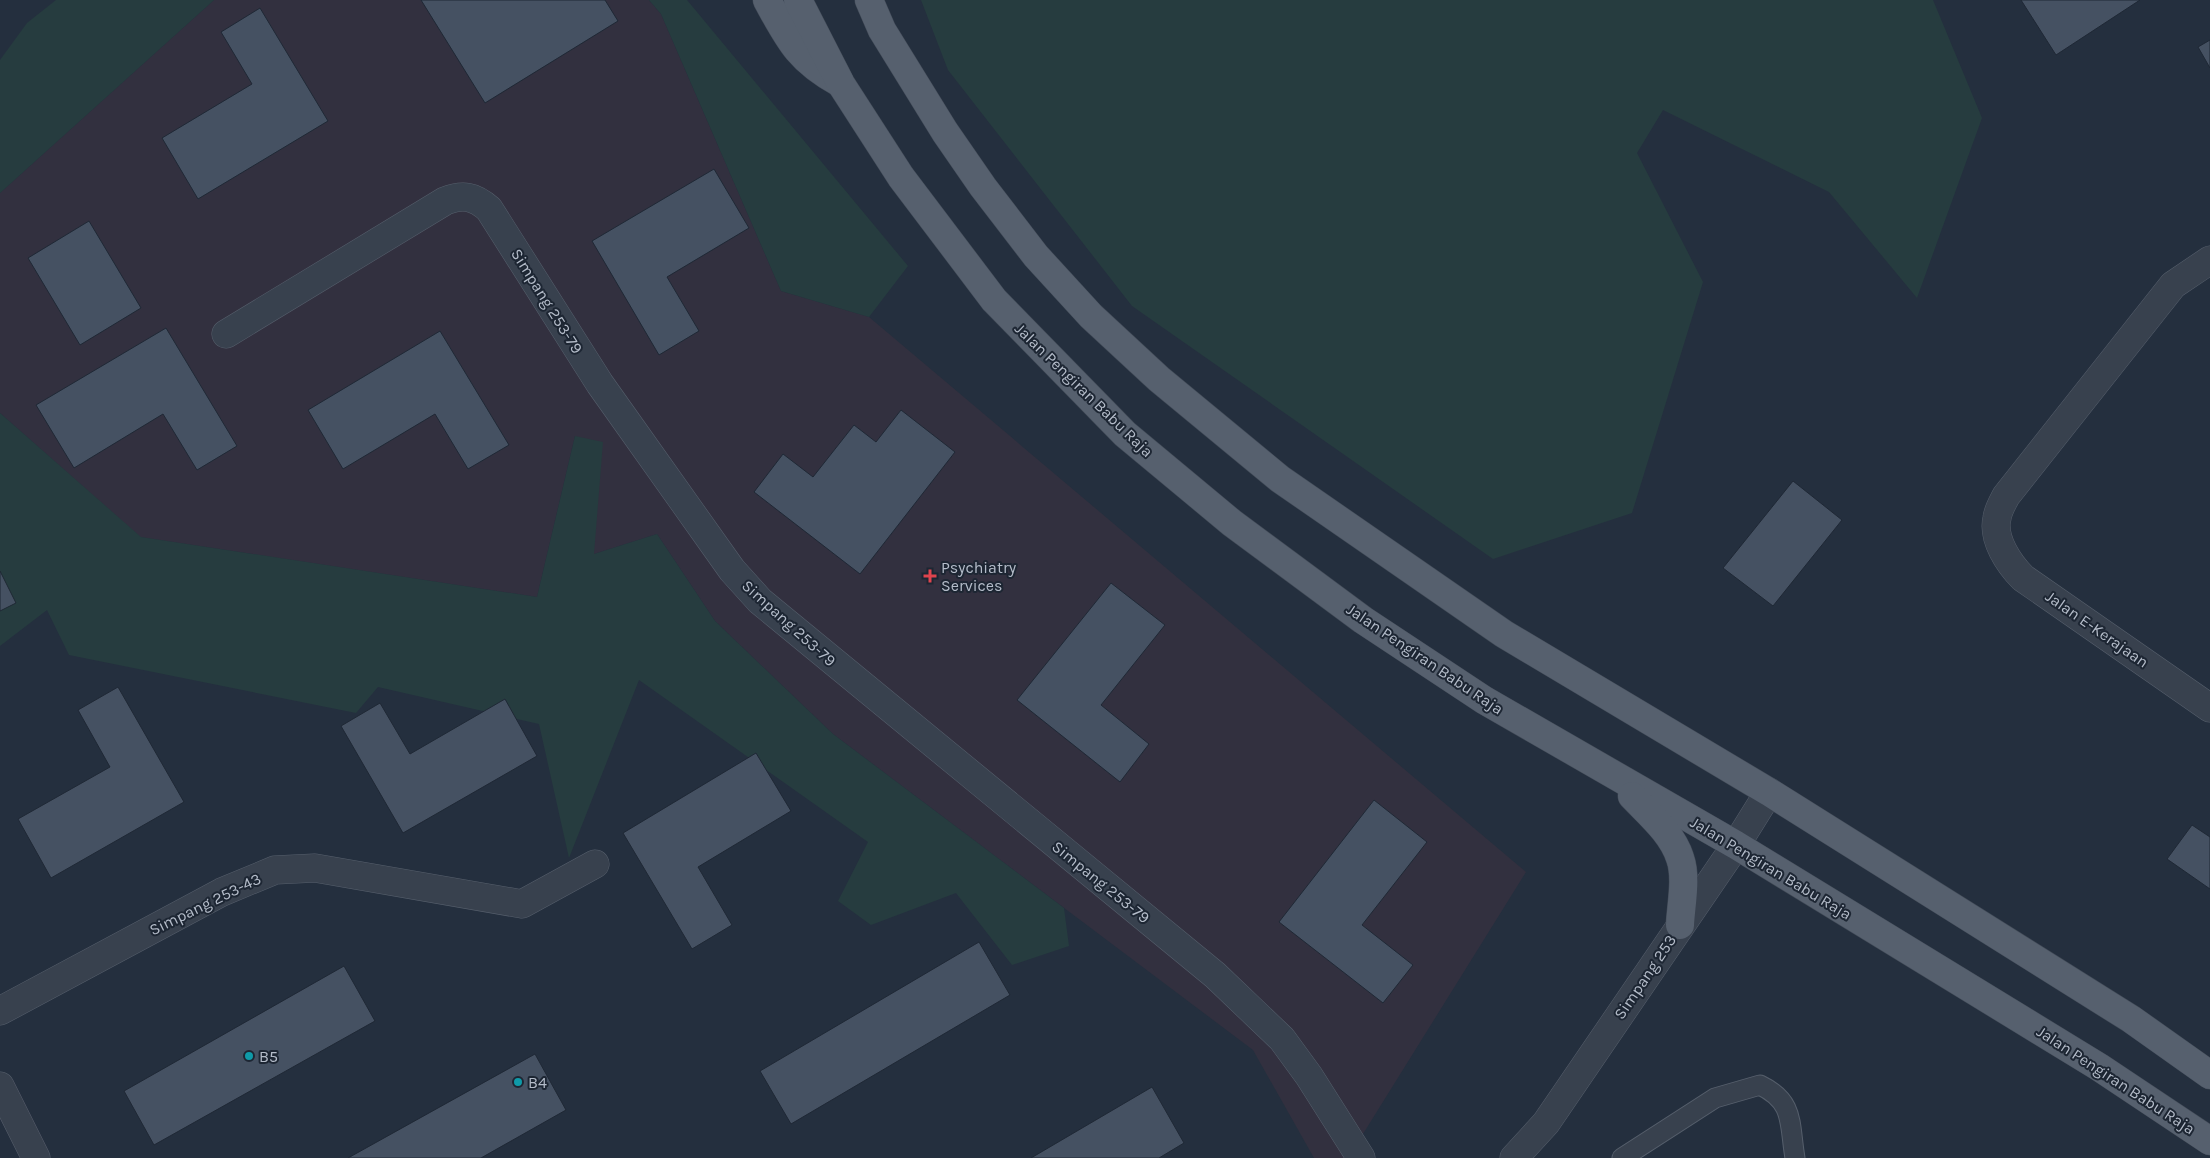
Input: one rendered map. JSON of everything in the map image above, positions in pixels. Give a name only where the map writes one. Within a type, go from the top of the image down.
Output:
[{"type":"main road","points":[[768,0],[794,49],[817,71],[841,84]]},
{"type":"main road","name":"Jalan Pengiran Babu Raja","points":[[798,0],[841,84],[902,177],[994,300],[1125,434],[1232,523],[1363,620],[1484,700],[1736,845],[2099,1067],[2210,1141]]},
{"type":"main road","points":[[869,0],[882,30],[945,132],[983,187],[1036,256],[1091,316],[1159,379],[1280,480],[1392,559],[1504,634],[1769,792],[2131,1019],[2210,1075]]},
{"type":"main road","points":[[882,30],[884,0]]},
{"type":"main road","points":[[1612,774],[1660,826],[1680,859],[1682,877],[1680,925]]},
{"type":"street","name":"Simpang 253-79","points":[[226,334],[445,202],[458,196],[468,196],[480,201],[489,209],[600,384],[732,570],[760,601],[1215,975],[1282,1039],[1309,1076],[1361,1158]]},
{"type":"street","name":"Jalan E-Kerajaan","points":[[2210,260],[2173,286],[2006,496],[1996,518],[1998,537],[2005,555],[2015,570],[2024,578],[2210,708]]},
{"type":"street","name":"Simpang 253","points":[[1514,1158],[1546,1123],[1736,845],[1769,792]]},
{"type":"street","name":"Simpang 253-43","points":[[0,1011],[222,892],[275,870],[314,868],[522,904],[595,864]]},
{"type":"street","points":[[0,1086],[36,1158]]},
{"type":"lane","points":[[1622,1158],[1715,1098],[1760,1085],[1776,1093],[1787,1106],[1795,1158]]},
{"type":"shaded area","name":"Psychiatry Services","points":[[214,0],[649,0],[661,14],[781,291],[869,317],[1526,872],[1348,1158],[1314,1158],[1253,1050],[833,734],[715,621],[657,534],[594,554],[575,436],[537,597],[140,537],[0,413],[0,193]]},
{"type":"green space","points":[[56,0],[214,0],[0,193],[0,60],[27,23]]},
{"type":"green space","points":[[649,0],[687,0],[908,266],[869,317],[781,291],[661,14]]},
{"type":"green space","points":[[921,0],[1933,0],[1982,118],[1917,298],[1829,192],[1663,110],[1637,153],[1703,282],[1632,513],[1493,559],[1132,306],[948,70]]},
{"type":"green space","points":[[0,413],[141,537],[537,597],[575,436],[603,442],[594,554],[657,534],[715,621],[833,734],[1064,908],[1069,946],[1012,965],[956,893],[871,925],[838,901],[868,842],[639,680],[569,858],[539,724],[378,687],[356,713],[69,655],[47,610],[0,646]]},
{"type":"building","points":[[421,0],[605,0],[618,21],[485,103]]},
{"type":"building","points":[[2021,0],[2140,0],[2056,55]]},
{"type":"building","points":[[260,8],[328,121],[198,199],[162,138],[252,84],[221,32]]},
{"type":"building","points":[[2210,40],[2210,68],[2198,47]]},
{"type":"building","points":[[714,169],[749,228],[667,277],[699,331],[659,355],[592,241]]},
{"type":"building","points":[[89,221],[141,308],[80,345],[28,258]]},
{"type":"building","points":[[166,328],[237,446],[197,470],[163,414],[74,468],[36,405]]},
{"type":"building","points":[[440,331],[509,445],[468,469],[435,414],[343,469],[308,410]]},
{"type":"building","points":[[901,410],[955,452],[860,574],[754,492],[783,454],[813,477],[854,425],[876,442]]},
{"type":"building","points":[[1793,481],[1842,520],[1773,606],[1723,568]]},
{"type":"building","points":[[0,571],[16,603],[0,611]]},
{"type":"building","points":[[1111,583],[1165,625],[1101,705],[1149,744],[1120,782],[1017,700]]},
{"type":"building","points":[[118,687],[184,802],[51,878],[18,819],[110,767],[78,710]]},
{"type":"building","points":[[505,699],[537,756],[403,833],[341,726],[380,703],[410,754]]},
{"type":"building","points":[[756,753],[791,811],[698,867],[732,925],[692,949],[623,833]]},
{"type":"building","points":[[1374,800],[1427,842],[1362,925],[1413,965],[1383,1003],[1279,922]]},
{"type":"building","points":[[2192,825],[2210,837],[2210,889],[2167,859]]},
{"type":"building","points":[[979,942],[1010,995],[791,1124],[760,1071]]},
{"type":"building","name":"B5","points":[[344,966],[375,1021],[154,1145],[124,1091]]},
{"type":"building","name":"B4","points":[[535,1054],[566,1110],[481,1158],[348,1158]]},
{"type":"building","points":[[1152,1087],[1184,1143],[1159,1158],[1031,1158]]},
{"type":"place","name":"Psychiatry Services","points":[[930,576]]},
{"type":"place","name":"B5","points":[[249,1056]]},
{"type":"place","name":"B4","points":[[518,1082]]}]
